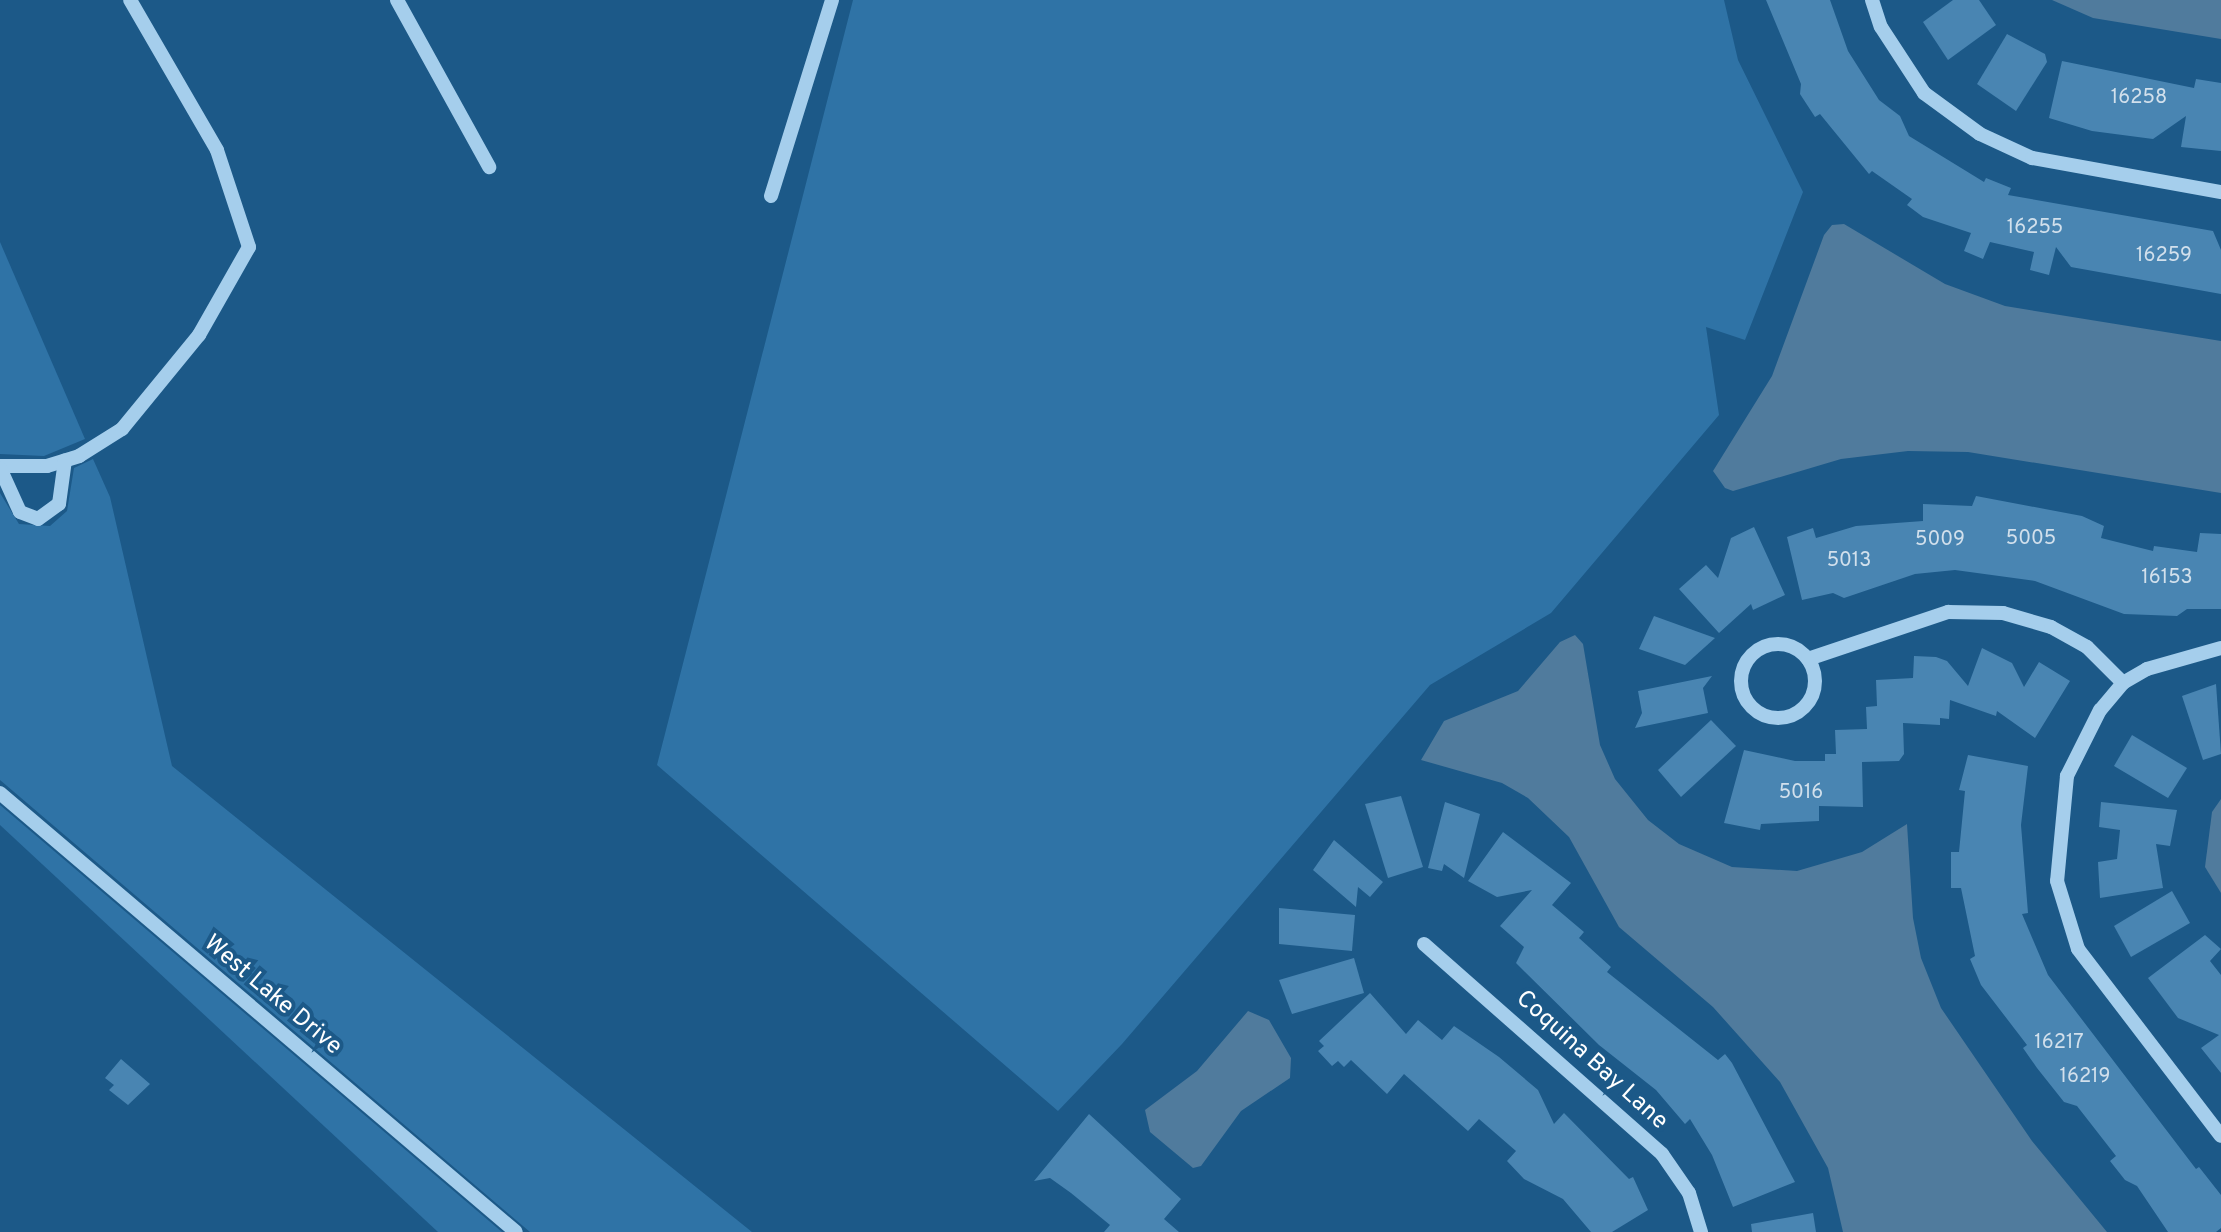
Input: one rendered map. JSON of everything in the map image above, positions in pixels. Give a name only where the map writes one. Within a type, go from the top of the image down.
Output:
[{"type":"street","points":[[65,460],[59,504],[38,519],[20,512],[0,467],[47,466],[65,460],[122,429],[199,335],[249,247],[217,150],[130,0]]},
{"type":"street","points":[[397,0],[489,167]]},
{"type":"street","points":[[771,196],[832,0]]},
{"type":"street","points":[[1872,0],[1881,27],[1924,93],[1980,134],[2032,158],[2221,192]]},
{"type":"street","points":[[1808,659],[1948,612],[2003,613],[2051,627],[2087,647],[2123,683]]},
{"type":"street","points":[[1789,645],[1808,659],[1815,683],[1805,706],[1783,718],[1758,712],[1748,703],[1741,681],[1756,651],[1789,645]]},
{"type":"street","points":[[2221,648],[2180,656],[2123,683],[2092,722],[2067,776],[2060,894],[2078,949],[2221,1136]]},
{"type":"street","name":"West Lake Drive","points":[[0,793],[516,1232]]},
{"type":"street","name":"Coquina Bay Lane","points":[[1424,944],[1662,1154],[1689,1193],[1701,1232]]},
{"type":"shaded area","points":[[853,0],[1724,0],[1738,60],[1803,192],[1745,340],[1706,327],[1719,415],[1551,613],[1430,685],[1122,1044],[1058,1111],[657,765]]},
{"type":"shaded area","points":[[2052,0],[2221,0],[2221,39],[2093,18]]},
{"type":"shaded area","points":[[1844,224],[1945,284],[2005,306],[2221,341],[2221,493],[1968,452],[1908,451],[1841,459],[1733,491],[1725,488],[1713,471],[1772,376],[1824,235],[1832,225]]},
{"type":"shaded area","points":[[0,242],[85,439],[44,456],[0,454]]},
{"type":"shaded area","points":[[93,459],[110,497],[172,766],[752,1232],[530,1232],[0,780],[0,493],[19,524],[50,526],[67,511],[74,468]]},
{"type":"shaded area","points":[[1575,635],[1583,644],[1600,745],[1615,779],[1648,820],[1679,844],[1732,867],[1797,871],[1862,852],[1907,824],[1913,918],[1921,958],[1941,1008],[2032,1141],[2107,1232],[1843,1232],[1828,1168],[1780,1082],[1713,1007],[1619,927],[1569,837],[1528,798],[1502,783],[1421,760],[1444,721],[1518,691],[1560,642]]},
{"type":"shaded area","points":[[2221,799],[2221,893],[2205,867],[2212,812]]},
{"type":"shaded area","points":[[0,805],[502,1232],[438,1232],[0,825]]},
{"type":"shaded area","points":[[1248,1011],[1269,1020],[1291,1058],[1290,1078],[1241,1111],[1201,1166],[1193,1168],[1150,1132],[1145,1110],[1197,1071]]},
{"type":"building","points":[[1766,0],[1830,0],[1848,51],[1879,100],[1900,116],[1909,136],[1984,182],[1986,178],[2011,188],[2008,195],[2213,231],[2221,250],[2221,294],[2071,267],[2056,247],[2049,275],[2030,270],[2034,252],[1990,242],[1983,259],[1964,251],[1971,233],[1923,217],[1907,205],[1912,199],[1872,171],[1869,174],[1820,114],[1815,117],[1800,94],[1801,84]]},
{"type":"building","points":[[1953,0],[1979,0],[1996,25],[1948,60],[1923,22]]},
{"type":"building","points":[[2007,34],[2045,54],[2047,62],[2016,111],[1977,84]]},
{"type":"building","points":[[2062,61],[2194,88],[2196,79],[2221,83],[2221,151],[2181,147],[2186,116],[2153,139],[2092,131],[2049,118]]},
{"type":"building","points":[[1976,496],[2082,516],[2104,526],[2101,538],[2153,551],[2154,546],[2197,552],[2200,533],[2221,534],[2221,609],[2187,609],[2177,616],[2124,614],[2035,581],[1955,570],[1915,574],[1844,598],[1833,593],[1802,600],[1787,537],[1813,528],[1816,538],[1856,526],[1923,521],[1923,504],[1972,506]]},
{"type":"building","points":[[1754,527],[1785,595],[1753,610],[1751,604],[1719,633],[1679,589],[1706,565],[1718,578],[1731,538]]},
{"type":"building","points":[[1654,616],[1715,638],[1685,665],[1639,649]]},
{"type":"building","points":[[1982,648],[2012,663],[2024,687],[2039,662],[2070,681],[2035,738],[1997,711],[1996,716],[1950,700],[1949,719],[1940,718],[1940,725],[1903,723],[1904,754],[1899,761],[1862,762],[1863,807],[1819,806],[1819,821],[1761,824],[1760,830],[1724,823],[1744,750],[1795,761],[1825,761],[1825,754],[1836,754],[1835,730],[1867,729],[1866,707],[1877,706],[1876,680],[1913,678],[1914,656],[1936,657],[1947,661],[1968,686]]},
{"type":"building","points":[[1712,676],[1703,688],[1708,713],[1635,728],[1642,713],[1638,691]]},
{"type":"building","points":[[2216,684],[2221,754],[2203,760],[2182,696]]},
{"type":"building","points":[[1711,720],[1736,746],[1681,797],[1658,770]]},
{"type":"building","points":[[2132,735],[2187,768],[2168,798],[2114,766]]},
{"type":"building","points":[[1968,755],[2028,766],[2021,825],[2028,913],[2022,914],[2048,975],[2196,1169],[2199,1167],[2221,1195],[2221,1228],[2216,1232],[2168,1232],[2137,1186],[2125,1180],[2110,1161],[2116,1156],[2077,1106],[2064,1102],[2037,1068],[2023,1048],[2027,1045],[1981,985],[1970,959],[1975,956],[1961,888],[1951,888],[1951,852],[1959,852],[1965,791],[1959,790]]},
{"type":"building","points":[[1401,796],[1423,867],[1388,878],[1365,804]]},
{"type":"building","points":[[1445,802],[1480,814],[1464,878],[1444,864],[1442,871],[1428,868]]},
{"type":"building","points":[[2101,802],[2177,810],[2170,846],[2156,844],[2163,888],[2100,898],[2098,862],[2117,859],[2120,830],[2099,827]]},
{"type":"building","points":[[1503,832],[1571,883],[1552,905],[1584,932],[1579,938],[1611,967],[1607,972],[1718,1060],[1725,1054],[1795,1182],[1733,1207],[1712,1155],[1690,1119],[1685,1124],[1656,1090],[1599,1045],[1516,963],[1524,947],[1500,926],[1532,890],[1497,897],[1468,881]]},
{"type":"building","points":[[1334,840],[1383,882],[1370,897],[1358,887],[1356,907],[1313,870]]},
{"type":"building","points":[[2172,891],[2190,923],[2131,957],[2114,926]]},
{"type":"building","points":[[1279,908],[1355,915],[1352,951],[1279,944]]},
{"type":"building","points":[[2205,935],[2221,949],[2210,961],[2221,975],[2221,1073],[2201,1048],[2219,1035],[2178,1018],[2148,978]]},
{"type":"building","points":[[1354,958],[1364,993],[1292,1014],[1279,980]]},
{"type":"building","points":[[1370,993],[1406,1034],[1418,1020],[1442,1040],[1454,1026],[1499,1057],[1538,1090],[1554,1124],[1564,1113],[1629,1179],[1633,1177],[1648,1210],[1612,1232],[1591,1232],[1563,1199],[1524,1179],[1507,1161],[1516,1151],[1479,1119],[1468,1131],[1404,1074],[1387,1094],[1351,1060],[1344,1067],[1338,1061],[1332,1066],[1318,1051],[1324,1046],[1319,1041]]},
{"type":"building","points":[[121,1059],[150,1084],[128,1105],[109,1090],[114,1085],[105,1078]]},
{"type":"building","points":[[1089,1114],[1181,1199],[1164,1219],[1179,1232],[1104,1232],[1110,1225],[1071,1193],[1050,1178],[1034,1181]]},
{"type":"building","points":[[1813,1213],[1816,1232],[1752,1232],[1751,1224]]}]
